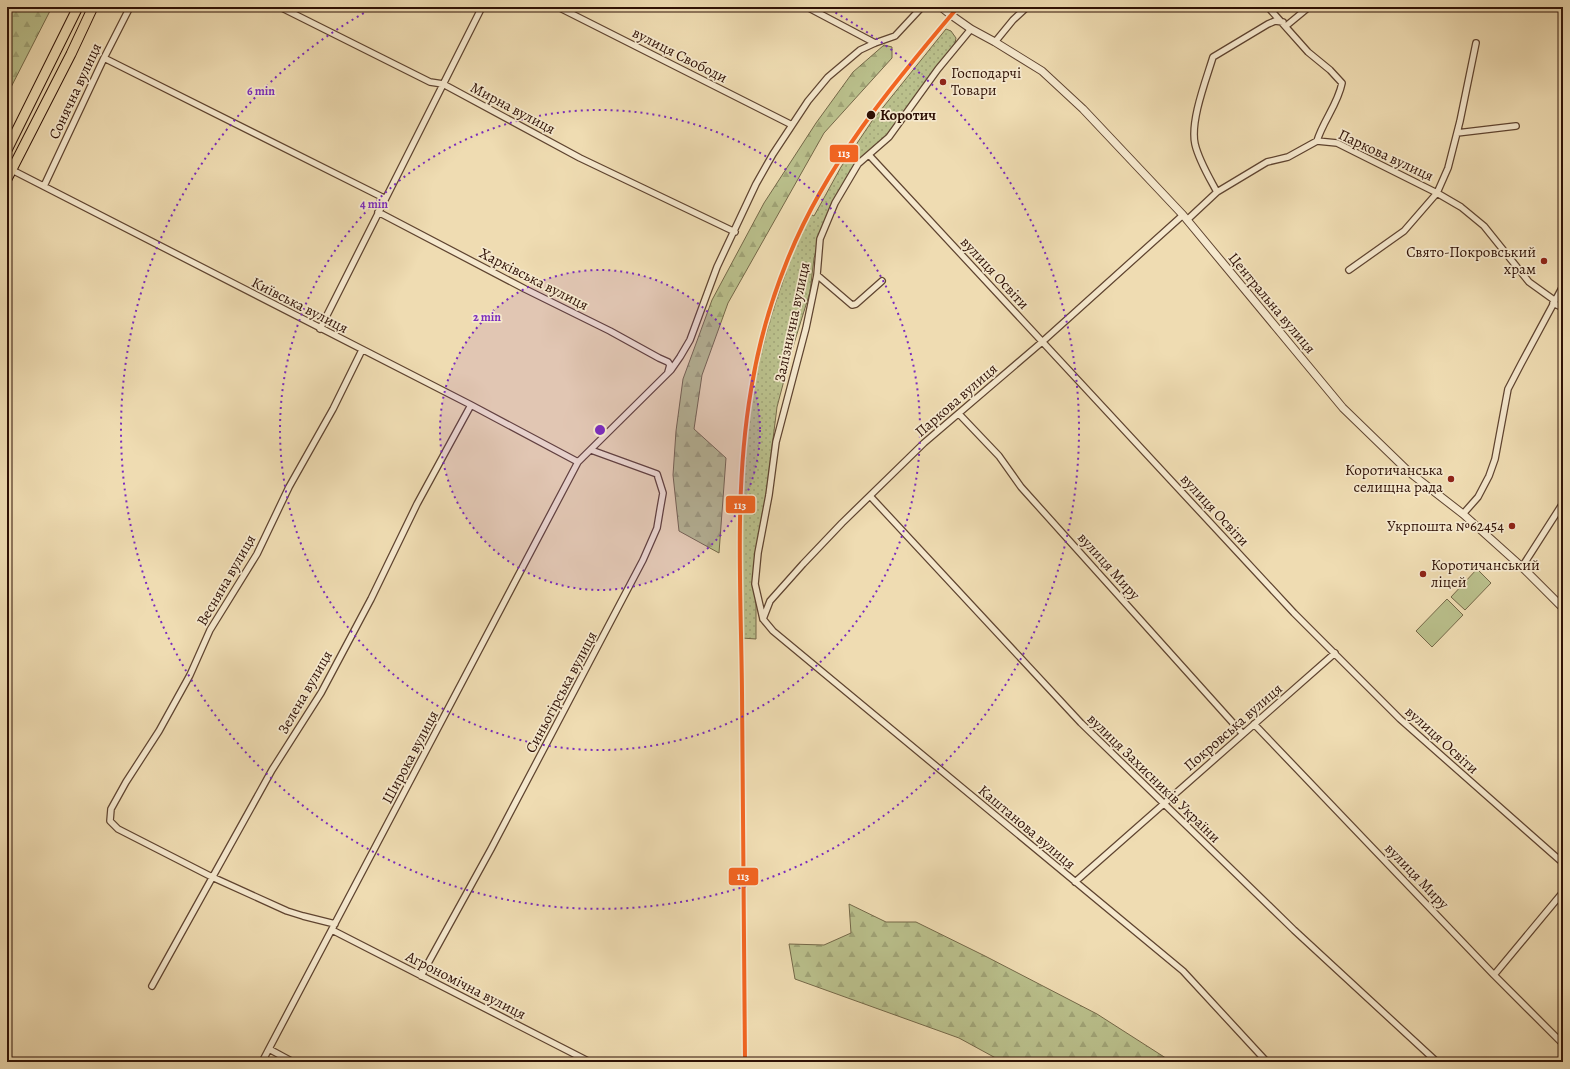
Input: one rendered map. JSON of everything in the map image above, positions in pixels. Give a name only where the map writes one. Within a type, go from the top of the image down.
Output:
[{"type":"highway","points":[[7,150],[78,7]]},
{"type":"highway","points":[[7,179],[71,54],[93,7]]},
{"type":"street","name":"Сонячна вулиця","points":[[44,186],[104,58],[130,7]]},
{"type":"street","name":"Мирна вулиця","points":[[280,7],[430,82],[443,84],[580,158],[734,232]]},
{"type":"street","points":[[320,329],[384,198],[482,7]]},
{"type":"street","name":"вулиця Свободи","points":[[558,7],[792,125]]},
{"type":"street","points":[[807,7],[875,43]]},
{"type":"street","name":"Широка вулиця","points":[[262,1062],[578,462],[668,373],[680,357],[690,340],[717,267],[756,184],[808,101],[828,77],[860,50],[895,36],[922,7]]},
{"type":"street","name":"Центральна вулиця","points":[[941,7],[971,29],[1042,71],[1083,109],[1185,217],[1343,408],[1409,472],[1463,514],[1522,567],[1563,608]]},
{"type":"street","points":[[995,42],[1013,20],[1027,7]]},
{"type":"street","points":[[1268,7],[1308,52],[1330,70],[1342,83],[1340,92],[1321,128],[1317,141]]},
{"type":"street","points":[[1284,24],[1309,7]]},
{"type":"street","points":[[1217,192],[1199,156],[1194,134],[1201,98],[1213,57],[1268,24],[1275,21],[1284,24]]},
{"type":"street","name":"Залізнична вулиця","points":[[763,619],[756,584],[758,553],[769,495],[776,442],[806,328],[817,275],[820,239],[827,219],[858,164],[889,137],[938,69],[971,29]]},
{"type":"street","points":[[1349,270],[1404,230],[1437,193],[1448,168],[1476,43]]},
{"type":"street","points":[[104,58],[384,198]]},
{"type":"street","points":[[1457,133],[1516,126]]},
{"type":"street","name":"Паркова вулиця","points":[[763,619],[770,601],[837,528],[924,443],[1185,217],[1217,192],[1267,162],[1288,157],[1317,141],[1337,143],[1437,193],[1461,207],[1484,226],[1529,282],[1563,308]]},
{"type":"street","name":"вулиця Освіти","points":[[869,154],[1294,613],[1400,719],[1563,863]]},
{"type":"street","name":"Київська вулиця","points":[[12,170],[471,405],[578,462]]},
{"type":"street","name":"Харківська вулиця","points":[[378,212],[668,362],[670,365],[668,373]]},
{"type":"street","points":[[817,275],[848,303],[854,305],[882,281]]},
{"type":"street","points":[[1463,514],[1478,497],[1489,476],[1496,454],[1508,389],[1563,286]]},
{"type":"street","name":"Весняна вулиця","points":[[212,877],[118,830],[110,821],[111,809],[126,782],[159,731],[190,676],[210,630],[257,554],[289,487],[333,409],[362,350]]},
{"type":"street","name":"Зелена вулиця","points":[[152,986],[272,770],[321,693],[371,599],[417,504],[471,405]]},
{"type":"street","name":"вулиця Миру","points":[[959,414],[999,456],[1021,487],[1242,733]]},
{"type":"street","name":"Синьогірська вулиця","points":[[421,976],[580,682],[643,560],[657,528],[663,493],[657,474],[590,450]]},
{"type":"street","name":"вулиця Захисників України","points":[[870,496],[1081,723],[1294,930],[1437,1062]]},
{"type":"street","points":[[1522,567],[1563,503]]},
{"type":"street","name":"Каштанова вулиця","points":[[763,619],[773,630],[1183,971],[1267,1062]]},
{"type":"street","name":"Покровська вулиця","points":[[1075,882],[1242,733],[1335,653]]},
{"type":"street","name":"вулиця Миру","points":[[1254,724],[1494,975],[1563,1044]]},
{"type":"street","points":[[212,877],[287,911],[335,924]]},
{"type":"street","points":[[1494,975],[1563,892]]},
{"type":"street","name":"Агрономічна вулиця","points":[[332,930],[590,1062]]},
{"type":"street","points":[[269,1049],[293,1062]]},
{"type":"green space","points":[[7,7],[52,7],[7,95]]},
{"type":"green space","points":[[946,29],[951,31],[956,38],[955,43],[889,133],[865,157],[827,219],[814,258],[810,292],[792,350],[777,407],[756,576],[756,639],[742,638],[743,495],[748,424],[761,354],[777,297],[795,246],[810,214],[814,216],[841,167],[872,121]]},
{"type":"green space","points":[[884,45],[892,47],[892,58],[824,133],[728,303],[702,375],[694,429],[726,458],[719,553],[679,531],[673,475],[676,431],[683,379],[712,300],[764,203],[816,123],[853,72]]},
{"type":"green space","points":[[1477,569],[1491,583],[1465,610],[1451,597]]},
{"type":"green space","points":[[1447,599],[1463,615],[1432,647],[1416,631]]},
{"type":"green space","points":[[849,904],[886,922],[916,922],[1097,1014],[1172,1062],[1003,1062],[959,1038],[795,979],[789,944],[824,945],[851,933]]},
{"type":"transit line","name":"113","points":[[745,1062],[740,503],[746,427],[757,357],[765,325],[787,261],[820,192],[840,159],[885,96],[958,7]]},
{"type":"place","name":"Господарчі Товари","points":[[943,82]]},
{"type":"place","name":"Коротич","points":[[871,115]]},
{"type":"place","name":"Свято-Покровський храм","points":[[1544,261]]},
{"type":"place","name":"Коротичанська селищна рада","points":[[1451,479]]},
{"type":"place","name":"Укрпошта №62454","points":[[1512,526]]},
{"type":"place","name":"Коротичанський ліцей","points":[[1423,574]]}]
